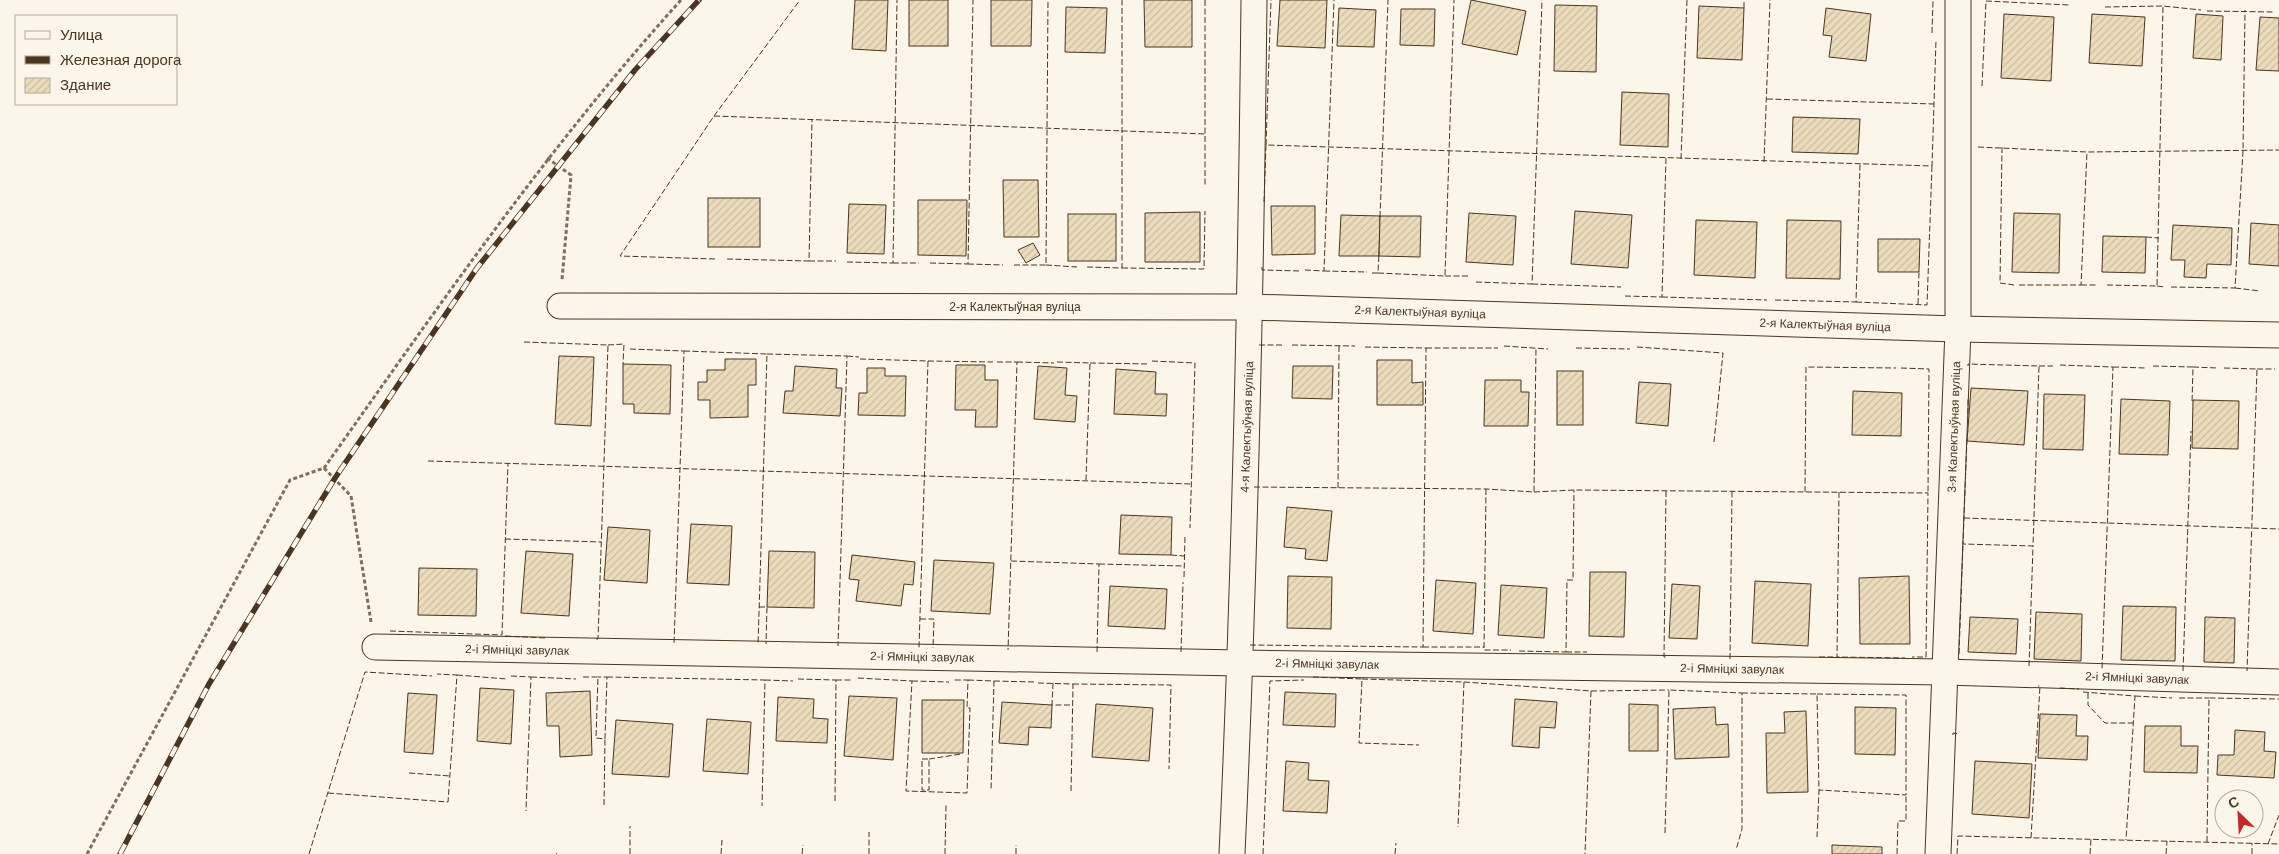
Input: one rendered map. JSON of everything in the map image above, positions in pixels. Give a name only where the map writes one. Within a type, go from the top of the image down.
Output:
[{"type":"street","name":"4-я Калектыўная вуліца","points":[[1232,854],[1251,307],[1254,0]]},
{"type":"street","name":"3-я Калектыўная вуліца","points":[[1938,854],[1958,329],[1958,0]]},
{"type":"street","name":"2-я Калектыўная вуліца","points":[[560,306],[1251,307],[1958,329],[2279,336]]},
{"type":"street","name":"2-і Ямніцкі завулак","points":[[375,647],[1240,663],[1945,672],[2279,682]]},
{"type":"path","points":[[87,854],[290,480],[324,468],[465,269],[547,158],[627,60],[681,0]]},
{"type":"path","points":[[547,158],[571,175],[560,306]]},
{"type":"path","points":[[324,468],[351,496],[375,647]]},
{"type":"building","points":[[855,0],[888,0],[886,51],[852,49]]},
{"type":"building","points":[[909,0],[948,0],[948,46],[909,46]]},
{"type":"building","points":[[991,0],[1032,0],[1031,46],[991,46]]},
{"type":"building","points":[[1144,0],[1192,0],[1192,47],[1145,47]]},
{"type":"building","points":[[1280,0],[1327,0],[1325,48],[1277,46]]},
{"type":"building","points":[[1471,0],[1526,11],[1517,55],[1462,44]]},
{"type":"building","points":[[1555,5],[1597,6],[1596,72],[1554,71]]},
{"type":"building","points":[[1699,6],[1744,8],[1742,60],[1697,58]]},
{"type":"building","points":[[1066,7],[1107,8],[1105,53],[1065,52]]},
{"type":"building","points":[[1339,8],[1376,10],[1374,47],[1337,46]]},
{"type":"building","points":[[1826,8],[1871,14],[1866,61],[1829,57],[1832,36],[1823,35]]},
{"type":"building","points":[[1401,9],[1435,9],[1434,46],[1400,45]]},
{"type":"building","points":[[2004,14],[2054,17],[2051,81],[2001,78]]},
{"type":"building","points":[[2092,14],[2145,17],[2142,66],[2089,63]]},
{"type":"building","points":[[2196,14],[2223,16],[2221,60],[2193,58]]},
{"type":"building","points":[[2260,17],[2279,18],[2279,71],[2256,70]]},
{"type":"building","points":[[1622,92],[1669,94],[1668,147],[1620,145]]},
{"type":"building","points":[[1793,117],[1860,119],[1858,154],[1792,152]]},
{"type":"building","points":[[1003,180],[1038,180],[1039,237],[1004,237]]},
{"type":"building","points":[[708,198],[760,198],[760,247],[708,247]]},
{"type":"building","points":[[918,200],[967,200],[966,256],[918,255]]},
{"type":"building","points":[[849,204],[886,205],[884,254],[847,253]]},
{"type":"building","points":[[1271,206],[1315,206],[1315,254],[1272,255]]},
{"type":"building","points":[[1575,211],[1632,215],[1628,268],[1571,264]]},
{"type":"building","points":[[1200,212],[1200,262],[1145,262],[1145,213]]},
{"type":"building","points":[[1469,213],[1516,216],[1513,265],[1466,262]]},
{"type":"building","points":[[2014,213],[2060,214],[2059,273],[2012,272]]},
{"type":"building","points":[[1068,214],[1116,214],[1116,261],[1068,261]]},
{"type":"building","points":[[1341,215],[1380,216],[1379,256],[1339,256]]},
{"type":"building","points":[[1380,216],[1421,216],[1420,257],[1379,256]]},
{"type":"building","points":[[1696,220],[1757,222],[1755,278],[1694,275]]},
{"type":"building","points":[[1787,220],[1841,221],[1840,279],[1786,278]]},
{"type":"building","points":[[2251,223],[2279,225],[2279,266],[2249,264]]},
{"type":"building","points":[[2173,225],[2232,228],[2231,265],[2207,264],[2206,278],[2184,277],[2185,260],[2171,260]]},
{"type":"building","points":[[2103,236],[2146,237],[2145,273],[2102,272]]},
{"type":"building","points":[[1878,239],[1920,239],[1919,272],[1878,272]]},
{"type":"building","points":[[1033,243],[1040,255],[1026,263],[1018,250]]},
{"type":"building","points":[[559,356],[594,357],[591,426],[555,424]]},
{"type":"building","points":[[725,359],[756,359],[756,385],[748,385],[748,417],[710,418],[710,400],[698,400],[698,382],[707,382],[707,370],[725,370]]},
{"type":"building","points":[[1377,360],[1412,360],[1412,383],[1423,382],[1423,405],[1377,405]]},
{"type":"building","points":[[623,364],[671,365],[670,414],[634,413],[634,404],[623,404]]},
{"type":"building","points":[[956,365],[985,365],[985,380],[998,380],[997,427],[975,427],[976,410],[955,410]]},
{"type":"building","points":[[795,366],[837,369],[836,388],[842,388],[840,416],[783,413],[785,391],[793,391]]},
{"type":"building","points":[[1038,366],[1067,368],[1065,395],[1077,396],[1075,422],[1034,419]]},
{"type":"building","points":[[1293,366],[1333,366],[1332,399],[1292,398]]},
{"type":"building","points":[[867,368],[885,368],[885,376],[906,376],[905,416],[858,415],[859,393],[867,393]]},
{"type":"building","points":[[1116,369],[1156,372],[1155,394],[1167,394],[1166,416],[1114,414]]},
{"type":"building","points":[[1557,371],[1583,371],[1583,425],[1557,425]]},
{"type":"building","points":[[1485,380],[1521,380],[1521,392],[1529,392],[1528,426],[1484,426]]},
{"type":"building","points":[[1639,382],[1671,384],[1668,426],[1636,423]]},
{"type":"building","points":[[1971,388],[2028,391],[2024,445],[1967,441]]},
{"type":"building","points":[[1853,391],[1902,393],[1901,436],[1852,435]]},
{"type":"building","points":[[2044,394],[2085,395],[2083,450],[2043,449]]},
{"type":"building","points":[[2121,399],[2170,401],[2168,455],[2119,454]]},
{"type":"building","points":[[2193,400],[2239,401],[2238,449],[2192,448]]},
{"type":"building","points":[[1287,507],[1332,511],[1327,561],[1305,559],[1306,549],[1284,547]]},
{"type":"building","points":[[1121,515],[1172,517],[1171,555],[1119,554]]},
{"type":"building","points":[[691,524],[732,526],[729,585],[687,583]]},
{"type":"building","points":[[608,527],[650,530],[647,583],[604,580]]},
{"type":"building","points":[[526,551],[573,554],[569,616],[521,613]]},
{"type":"building","points":[[769,551],[815,552],[814,608],[767,607]]},
{"type":"building","points":[[852,555],[915,562],[913,585],[904,584],[901,606],[856,601],[859,580],[849,579]]},
{"type":"building","points":[[934,560],[994,563],[990,614],[931,611]]},
{"type":"building","points":[[419,568],[477,569],[476,616],[418,615]]},
{"type":"building","points":[[1590,572],[1626,572],[1624,637],[1589,636]]},
{"type":"building","points":[[1288,576],[1332,577],[1331,629],[1287,628]]},
{"type":"building","points":[[1909,576],[1910,644],[1860,644],[1859,578]]},
{"type":"building","points":[[1436,580],[1476,583],[1473,634],[1433,631]]},
{"type":"building","points":[[1755,581],[1811,584],[1808,646],[1752,643]]},
{"type":"building","points":[[1672,584],[1700,586],[1697,639],[1669,638]]},
{"type":"building","points":[[1501,585],[1547,588],[1544,638],[1498,635]]},
{"type":"building","points":[[1110,586],[1167,589],[1165,629],[1108,626]]},
{"type":"building","points":[[2123,606],[2176,607],[2175,661],[2121,660]]},
{"type":"building","points":[[2036,612],[2082,614],[2081,661],[2034,659]]},
{"type":"building","points":[[1970,617],[2018,619],[2016,654],[1968,652]]},
{"type":"building","points":[[2205,617],[2235,618],[2234,663],[2204,662]]},
{"type":"building","points":[[480,688],[514,690],[511,744],[477,741]]},
{"type":"building","points":[[590,691],[592,755],[560,757],[559,726],[547,726],[546,693]]},
{"type":"building","points":[[1285,692],[1336,694],[1335,727],[1283,725]]},
{"type":"building","points":[[408,693],[437,695],[433,754],[404,752]]},
{"type":"building","points":[[849,696],[897,698],[893,760],[844,756]]},
{"type":"building","points":[[778,697],[814,699],[813,718],[828,719],[827,743],[776,741]]},
{"type":"building","points":[[1515,699],[1557,702],[1555,728],[1540,727],[1539,748],[1512,746]]},
{"type":"building","points":[[922,700],[964,700],[963,753],[922,753]]},
{"type":"building","points":[[1002,702],[1052,705],[1051,728],[1029,727],[1028,745],[999,743]]},
{"type":"building","points":[[1096,704],[1153,708],[1149,761],[1092,757]]},
{"type":"building","points":[[1629,704],[1658,705],[1658,751],[1629,751]]},
{"type":"building","points":[[1715,707],[1716,725],[1728,724],[1729,757],[1675,759],[1673,709]]},
{"type":"building","points":[[1855,707],[1896,708],[1895,755],[1855,754]]},
{"type":"building","points":[[1806,711],[1808,792],[1767,793],[1766,733],[1785,733],[1784,712]]},
{"type":"building","points":[[2040,714],[2077,715],[2076,736],[2088,736],[2087,760],[2038,758]]},
{"type":"building","points":[[707,719],[751,722],[748,774],[703,771]]},
{"type":"building","points":[[616,720],[673,724],[669,777],[612,774]]},
{"type":"building","points":[[2145,726],[2181,726],[2181,746],[2198,746],[2197,773],[2144,772]]},
{"type":"building","points":[[2235,730],[2265,732],[2264,751],[2276,752],[2274,778],[2217,775],[2218,755],[2234,755]]},
{"type":"building","points":[[1286,761],[1309,763],[1308,780],[1329,781],[1327,813],[1283,811]]},
{"type":"building","points":[[1975,761],[2032,764],[2029,818],[1972,814]]},
{"type":"building","points":[[1832,845],[1882,847],[1882,854],[1832,854]]},
{"type":"railway","points":[[120,854],[209,684],[335,478],[477,268],[635,70],[699,0]]},
{"type":"fence","points":[[715,259],[620,256],[714,116],[800,0]]},
{"type":"fence","points":[[847,262],[893,263],[897,0]]},
{"type":"fence","points":[[930,263],[968,264],[973,0]]},
{"type":"fence","points":[[1014,265],[1046,265],[1048,0]]},
{"type":"fence","points":[[1087,267],[1122,268],[1122,0]]},
{"type":"fence","points":[[1205,0],[1205,186]]},
{"type":"fence","points":[[1266,145],[1271,0]]},
{"type":"fence","points":[[1305,270],[1324,271],[1334,0]]},
{"type":"fence","points":[[1380,217],[1388,0]]},
{"type":"fence","points":[[1378,273],[1445,276],[1454,0]]},
{"type":"fence","points":[[1476,282],[1532,284],[1542,0]]},
{"type":"fence","points":[[1681,159],[1687,0]]},
{"type":"fence","points":[[1744,0],[1744,8]]},
{"type":"fence","points":[[1764,162],[1770,0]]},
{"type":"fence","points":[[1932,33],[1933,0]]},
{"type":"fence","points":[[1982,86],[1986,1],[2069,5]]},
{"type":"fence","points":[[2105,7],[2163,6],[2201,10]]},
{"type":"fence","points":[[2107,285],[2157,286],[2163,6]]},
{"type":"fence","points":[[2171,287],[2235,288],[2243,151],[2245,10]]},
{"type":"fence","points":[[2207,11],[2273,12]]},
{"type":"fence","points":[[1264,202],[1266,145],[1932,166],[1936,40]]},
{"type":"fence","points":[[1767,99],[1934,104]]},
{"type":"fence","points":[[714,116],[1206,134]]},
{"type":"fence","points":[[727,259],[809,261],[812,119]]},
{"type":"fence","points":[[1978,147],[2087,152],[2279,150]]},
{"type":"fence","points":[[2002,147],[2000,283],[2014,285]]},
{"type":"fence","points":[[2019,285],[2081,285],[2087,152]]},
{"type":"fence","points":[[1625,296],[1662,297],[1666,158]]},
{"type":"fence","points":[[1775,300],[1856,302],[1860,164]]},
{"type":"fence","points":[[1856,302],[1927,305],[1932,166]]},
{"type":"fence","points":[[1122,268],[1204,269],[1205,211]]},
{"type":"fence","points":[[2146,237],[2159,238]]},
{"type":"fence","points":[[1372,273],[1378,273],[1379,252]]},
{"type":"fence","points":[[809,261],[836,261]]},
{"type":"fence","points":[[893,263],[919,263]]},
{"type":"fence","points":[[968,264],[1003,265]]},
{"type":"fence","points":[[1046,265],[1077,267]]},
{"type":"fence","points":[[1262,267],[1262,270],[1301,271]]},
{"type":"fence","points":[[1324,271],[1367,272]]},
{"type":"fence","points":[[1918,304],[1919,272]]},
{"type":"fence","points":[[1445,276],[1470,276]]},
{"type":"fence","points":[[1532,284],[1621,287]]},
{"type":"fence","points":[[2081,285],[2096,285]]},
{"type":"fence","points":[[2157,286],[2165,287]]},
{"type":"fence","points":[[2235,288],[2260,291]]},
{"type":"fence","points":[[1662,297],[1767,300]]},
{"type":"fence","points":[[524,342],[608,345],[598,639],[595,639]]},
{"type":"fence","points":[[608,345],[624,344],[623,364]]},
{"type":"fence","points":[[1259,345],[1284,345]]},
{"type":"fence","points":[[1292,345],[1355,346]]},
{"type":"fence","points":[[1338,488],[1339,346]]},
{"type":"fence","points":[[1504,346],[1548,349]]},
{"type":"fence","points":[[1250,645],[1423,647],[1426,348],[1363,347]]},
{"type":"fence","points":[[1637,347],[1723,353],[1714,442]]},
{"type":"fence","points":[[1426,348],[1498,348]]},
{"type":"fence","points":[[1254,487],[1486,489],[1534,492],[1536,348]]},
{"type":"fence","points":[[1576,348],[1630,349]]},
{"type":"fence","points":[[630,349],[684,351],[674,644]]},
{"type":"fence","points":[[684,351],[767,354],[758,645]]},
{"type":"fence","points":[[767,354],[847,356],[838,646]]},
{"type":"fence","points":[[847,356],[859,357]]},
{"type":"fence","points":[[860,359],[928,361],[919,648]]},
{"type":"fence","points":[[928,361],[993,362]]},
{"type":"fence","points":[[1152,361],[1195,363],[1190,528]]},
{"type":"fence","points":[[997,362],[1017,362],[1008,650]]},
{"type":"fence","points":[[1017,362],[1054,363]]},
{"type":"fence","points":[[1057,362],[1090,363],[1086,480]]},
{"type":"fence","points":[[1090,363],[1149,364]]},
{"type":"fence","points":[[1967,439],[1963,544],[2033,546],[2039,366],[1968,364],[1968,366]]},
{"type":"fence","points":[[2060,365],[2113,367],[2102,669]]},
{"type":"fence","points":[[2039,366],[2053,366]]},
{"type":"fence","points":[[2153,366],[2193,367],[2192,403]]},
{"type":"fence","points":[[1805,492],[1806,367],[1896,368]]},
{"type":"fence","points":[[2113,367],[2146,368]]},
{"type":"fence","points":[[2193,367],[2217,368]]},
{"type":"fence","points":[[1901,368],[1929,369],[1928,493]]},
{"type":"fence","points":[[2224,368],[2257,369],[2247,671]]},
{"type":"fence","points":[[2257,369],[2275,369]]},
{"type":"fence","points":[[1968,399],[1968,414]]},
{"type":"fence","points":[[2183,671],[2191,431]]},
{"type":"fence","points":[[428,461],[1191,484]]},
{"type":"fence","points":[[390,631],[502,635],[508,463]]},
{"type":"fence","points":[[1486,489],[1484,650],[1511,650]]},
{"type":"fence","points":[[1534,492],[1574,490],[1928,493],[1926,657],[1912,657]]},
{"type":"fence","points":[[1519,651],[1566,652],[1567,580],[1573,580],[1574,490]]},
{"type":"fence","points":[[1666,491],[1664,657],[1668,657]]},
{"type":"fence","points":[[1730,659],[1732,491]]},
{"type":"fence","points":[[1839,492],[1837,657],[1905,658]]},
{"type":"fence","points":[[1964,518],[2279,529]]},
{"type":"fence","points":[[1184,577],[1185,536]]},
{"type":"fence","points":[[505,539],[601,542]]},
{"type":"fence","points":[[1959,654],[1963,544]]},
{"type":"fence","points":[[2029,666],[2033,546]]},
{"type":"fence","points":[[1171,555],[1184,556]]},
{"type":"fence","points":[[1011,561],[1099,564],[1097,652]]},
{"type":"fence","points":[[1099,564],[1184,566]]},
{"type":"fence","points":[[1181,652],[1183,582]]},
{"type":"fence","points":[[759,607],[767,607],[766,644]]},
{"type":"fence","points":[[920,619],[934,619],[933,648]]},
{"type":"fence","points":[[505,636],[545,638]]},
{"type":"fence","points":[[1423,647],[1484,647]]},
{"type":"fence","points":[[1566,652],[1587,652]]},
{"type":"fence","points":[[1819,657],[1837,657]]},
{"type":"fence","points":[[309,854],[365,672],[432,676]]},
{"type":"fence","points":[[328,793],[448,802],[457,675],[437,674]]},
{"type":"fence","points":[[457,675],[507,679]]},
{"type":"fence","points":[[511,676],[531,677],[526,811]]},
{"type":"fence","points":[[531,677],[576,679]]},
{"type":"fence","points":[[583,677],[598,677],[596,738],[605,739],[607,677],[598,677]]},
{"type":"fence","points":[[607,677],[765,680],[762,806]]},
{"type":"fence","points":[[1313,677],[1362,679],[1359,743],[1419,745]]},
{"type":"fence","points":[[858,678],[912,681],[906,791],[967,793],[970,708],[967,708],[968,680],[954,680]]},
{"type":"fence","points":[[798,679],[836,680],[835,802]]},
{"type":"fence","points":[[1362,679],[1464,682],[1458,827]]},
{"type":"fence","points":[[765,680],[793,681]]},
{"type":"fence","points":[[836,680],[851,680]]},
{"type":"fence","points":[[968,680],[994,681],[991,791]]},
{"type":"fence","points":[[1263,854],[1270,681],[1304,680]]},
{"type":"fence","points":[[912,681],[949,682]]},
{"type":"fence","points":[[994,681],[1034,682]]},
{"type":"fence","points":[[1464,682],[1591,691],[1585,854]]},
{"type":"fence","points":[[1038,683],[1073,684],[1071,793]]},
{"type":"fence","points":[[1053,683],[1052,705],[1072,705]]},
{"type":"fence","points":[[1073,684],[1171,685],[1169,769]]},
{"type":"fence","points":[[2031,838],[2040,686],[2038,686]]},
{"type":"fence","points":[[2060,688],[2079,689]]},
{"type":"fence","points":[[1591,691],[1669,690]]},
{"type":"fence","points":[[1665,833],[1669,690],[1742,693],[1742,829],[1736,850]]},
{"type":"fence","points":[[2083,692],[2135,696],[2126,840]]},
{"type":"fence","points":[[1742,693],[1817,694],[1819,790],[1817,837]]},
{"type":"fence","points":[[2088,693],[2088,705],[2105,723],[2133,723]]},
{"type":"fence","points":[[1817,694],[1906,695],[1906,795],[1819,790]]},
{"type":"fence","points":[[2135,696],[2172,698]]},
{"type":"fence","points":[[2179,698],[2209,698]]},
{"type":"fence","points":[[2207,842],[2209,698],[2279,699]]},
{"type":"fence","points":[[1953,735],[1953,733],[1959,734]]},
{"type":"fence","points":[[604,805],[605,739]]},
{"type":"fence","points":[[929,759],[961,754]]},
{"type":"fence","points":[[922,759],[929,759],[929,790],[922,790],[922,759]]},
{"type":"fence","points":[[409,773],[450,776]]},
{"type":"fence","points":[[1897,854],[1898,821],[1906,821],[1906,795]]},
{"type":"fence","points":[[945,854],[946,805]]},
{"type":"fence","points":[[2268,844],[2279,815]]},
{"type":"fence","points":[[630,826],[630,854]]},
{"type":"fence","points":[[869,832],[869,854]]},
{"type":"fence","points":[[1957,854],[1958,836],[2279,844]]},
{"type":"fence","points":[[2090,854],[2091,839]]},
{"type":"fence","points":[[721,854],[722,840]]},
{"type":"fence","points":[[2166,854],[2167,841]]},
{"type":"fence","points":[[1395,854],[1396,843]]},
{"type":"fence","points":[[2252,843],[2252,854]]},
{"type":"fence","points":[[802,854],[803,845]]},
{"type":"fence","points":[[1016,845],[1016,854]]}]
